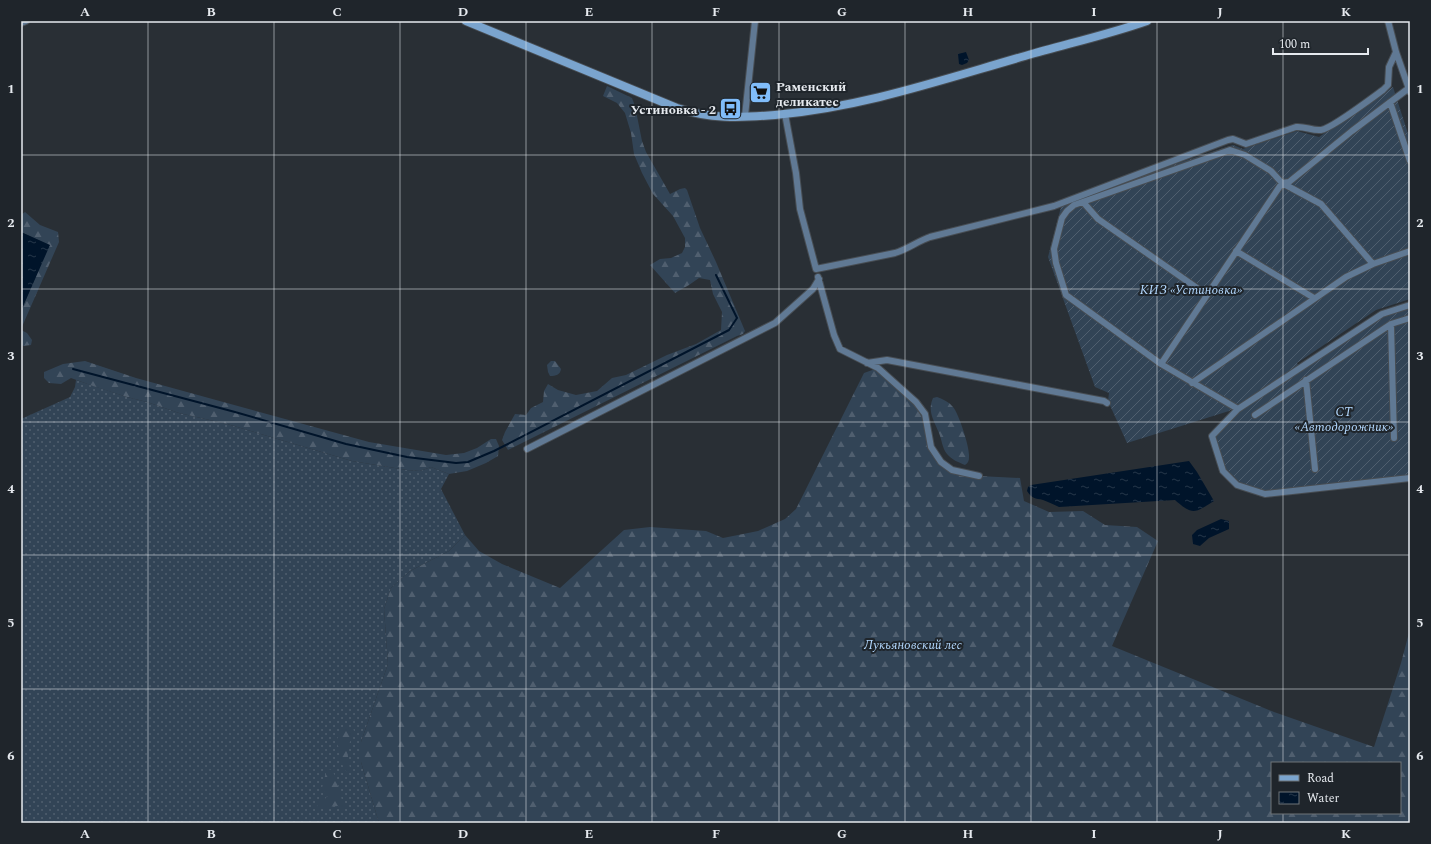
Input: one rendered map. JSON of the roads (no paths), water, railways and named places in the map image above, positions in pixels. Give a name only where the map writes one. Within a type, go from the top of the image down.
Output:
[{"type":"main road","points":[[466,21],[677,108],[696,114],[720,116],[785,114],[842,106],[922,87],[1147,21]]},
{"type":"street","points":[[21,23],[26,21]]},
{"type":"street","points":[[745,116],[755,21]]},
{"type":"street","points":[[1161,364],[1282,183],[1289,182],[1390,102],[1409,90],[1396,52],[1388,21]]},
{"type":"street","points":[[816,270],[895,253],[918,241],[930,237],[1054,206],[1228,140],[1234,139],[1246,144],[1296,127],[1303,126],[1320,131],[1327,129],[1388,86],[1389,67],[1396,52]]},
{"type":"street","points":[[1390,102],[1410,161]]},
{"type":"street","points":[[785,114],[796,173],[800,209],[834,335],[840,350],[878,368],[916,402],[925,414],[931,447],[941,462],[952,470],[979,476]]},
{"type":"street","points":[[1238,409],[1161,364],[1066,295],[1056,263],[1054,250],[1062,218],[1067,211],[1074,205],[1230,150],[1245,155],[1271,171],[1282,183],[1321,204],[1373,264]]},
{"type":"street","points":[[1083,202],[1098,219],[1207,295]]},
{"type":"street","points":[[1236,251],[1314,298]]},
{"type":"street","points":[[1192,383],[1346,277],[1373,264],[1410,251]]},
{"type":"street","points":[[527,449],[775,322],[813,289],[819,279]]},
{"type":"street","points":[[1410,305],[1382,314],[1238,409],[1212,436],[1223,472],[1237,485],[1265,494],[1410,478]]},
{"type":"street","points":[[1255,415],[1391,324],[1410,318]]},
{"type":"street","points":[[1391,324],[1394,438]]},
{"type":"street","points":[[867,363],[887,360],[1104,401],[1107,403]]},
{"type":"street","points":[[1306,380],[1315,469]]},
{"type":"water","points":[[966,52],[969,60],[967,63],[962,65],[959,64],[958,54]]},
{"type":"water","points":[[21,232],[50,245],[21,311]]},
{"type":"water","points":[[1189,461],[1214,501],[1194,511],[1186,509],[1175,500],[1059,507],[1030,496],[1027,491],[1028,487],[1031,485]]},
{"type":"water","points":[[1221,519],[1229,521],[1229,529],[1209,538],[1200,546],[1193,544],[1192,535],[1197,530]]},
{"type":"waterway","points":[[73,369],[235,412],[346,444],[407,457],[456,463],[468,462],[494,451],[729,330],[737,318],[716,275]]},
{"type":"place","name":"Раменский деликатес","points":[[761,93]]},
{"type":"place","name":"Устиновка - 2","points":[[731,109]]},
{"type":"park label","name":"КИЗ «Устиновка»","points":[[1191,289]]},
{"type":"park label","name":"СТ «Автодорожник»","points":[[1344,418]]},
{"type":"park label","name":"Лукьяновский лес","points":[[913,644]]}]
